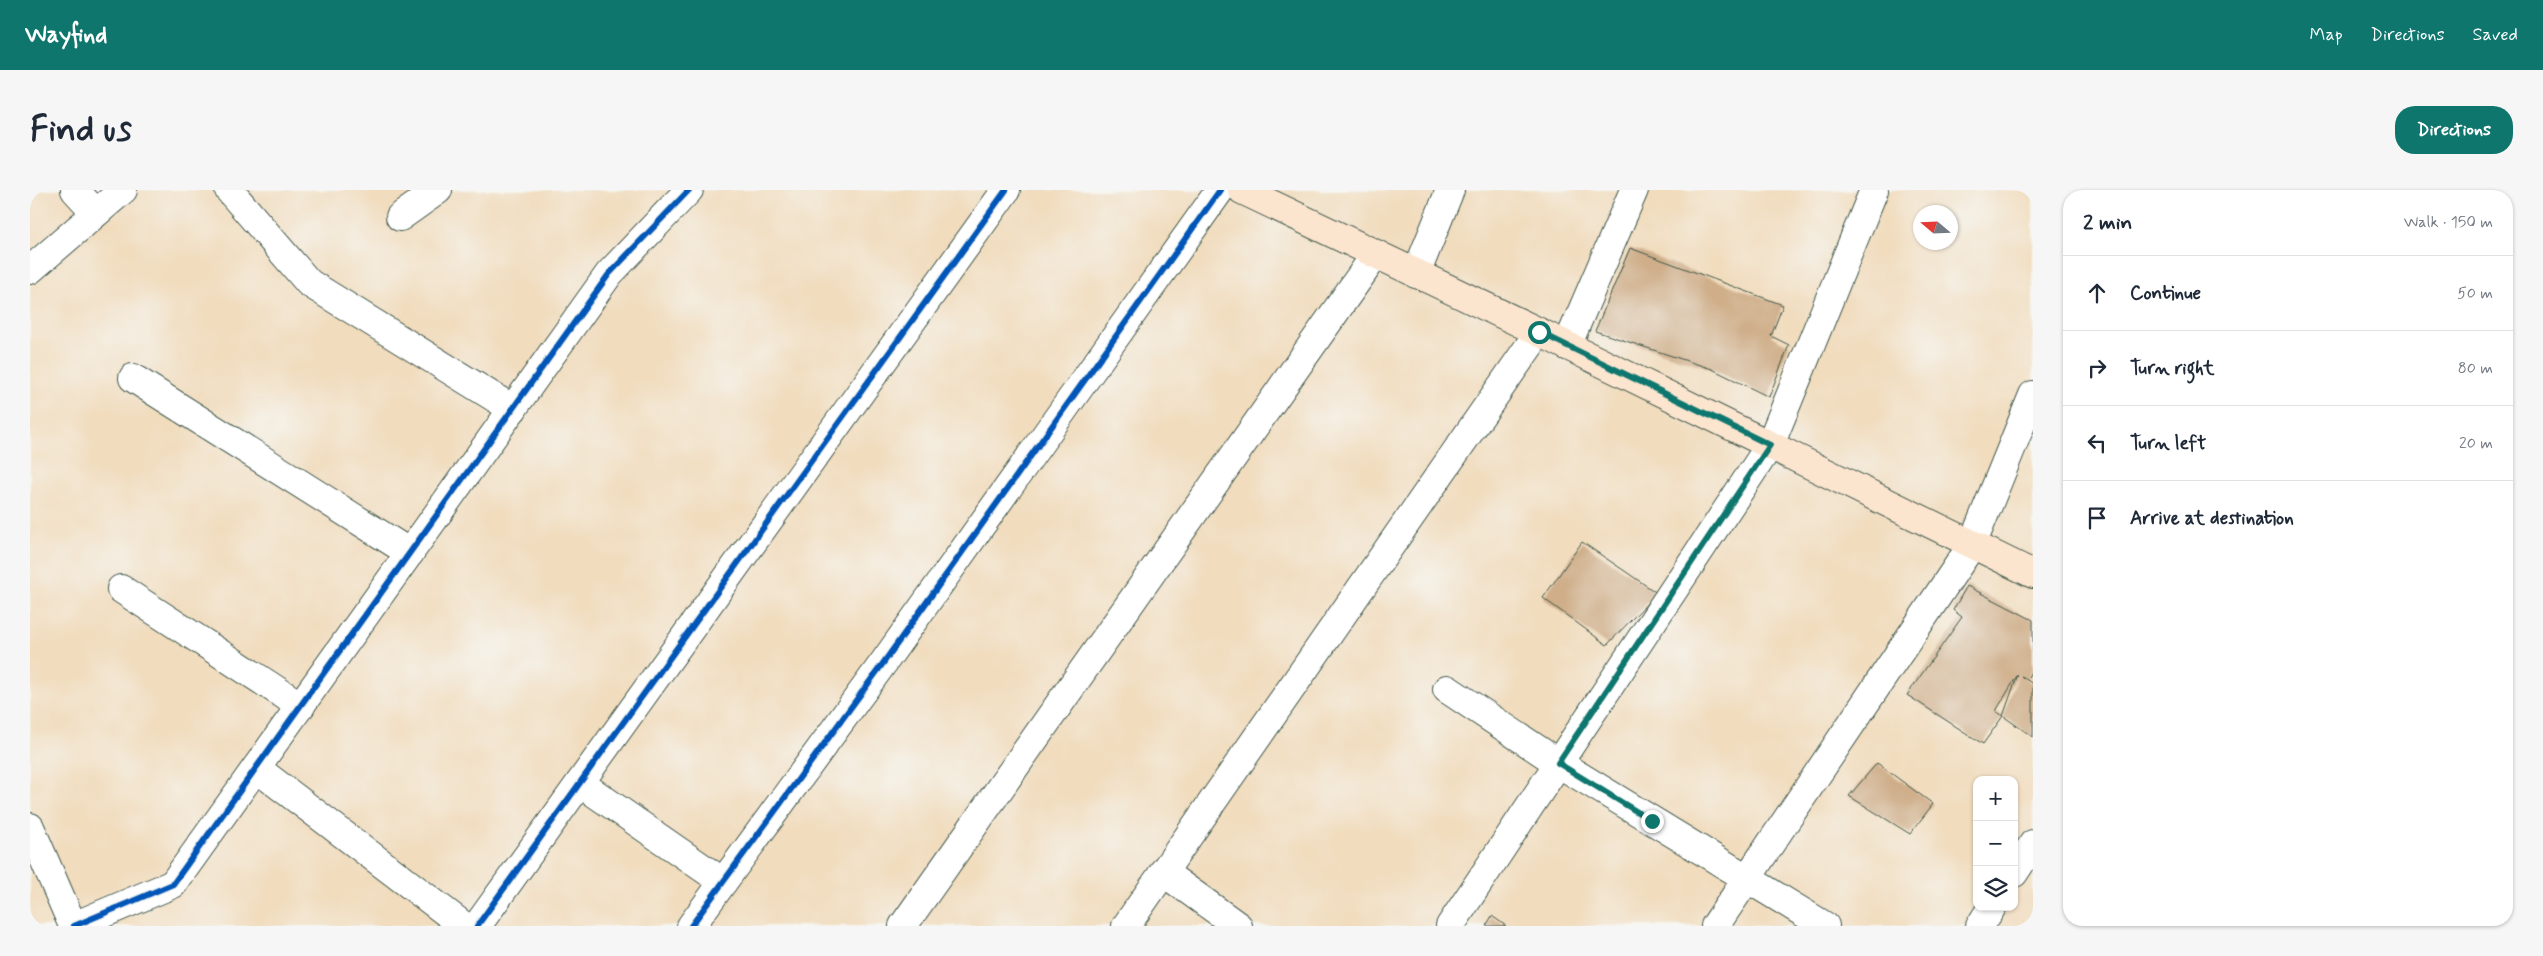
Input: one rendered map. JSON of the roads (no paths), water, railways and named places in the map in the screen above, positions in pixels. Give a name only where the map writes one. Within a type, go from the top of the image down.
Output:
[{"type":"street","points":[[75,190],[96,213]]},
{"type":"street","points":[[30,270],[123,190]]},
{"type":"street","points":[[229,190],[309,283],[513,409]]},
{"type":"street","points":[[30,827],[74,926],[173,884],[609,274],[689,190]]},
{"type":"street","points":[[477,926],[1006,190]]},
{"type":"street","points":[[691,926],[884,662],[1220,190]]},
{"type":"street","points":[[1242,190],[1539,332],[2033,574]]},
{"type":"street","points":[[1416,274],[1450,190]]},
{"type":"street","points":[[1567,346],[1634,190]]},
{"type":"street","points":[[1450,926],[1770,445],[1874,190]]},
{"type":"street","points":[[400,217],[434,191]]},
{"type":"street","points":[[903,926],[1376,254]]},
{"type":"street","points":[[1126,926],[1539,332]]},
{"type":"street","points":[[133,378],[410,553]]},
{"type":"street","points":[[1715,926],[1972,545],[2033,394]]},
{"type":"street","points":[[121,589],[301,706]]},
{"type":"street","points":[[1447,689],[1558,763],[1825,926]]},
{"type":"street","points":[[256,768],[464,926]]},
{"type":"street","points":[[580,783],[723,882]]},
{"type":"street","points":[[2018,867],[2033,844]]},
{"type":"street","points":[[1163,872],[1238,926]]},
{"type":"street","points":[[1980,926],[1989,911]]}]
